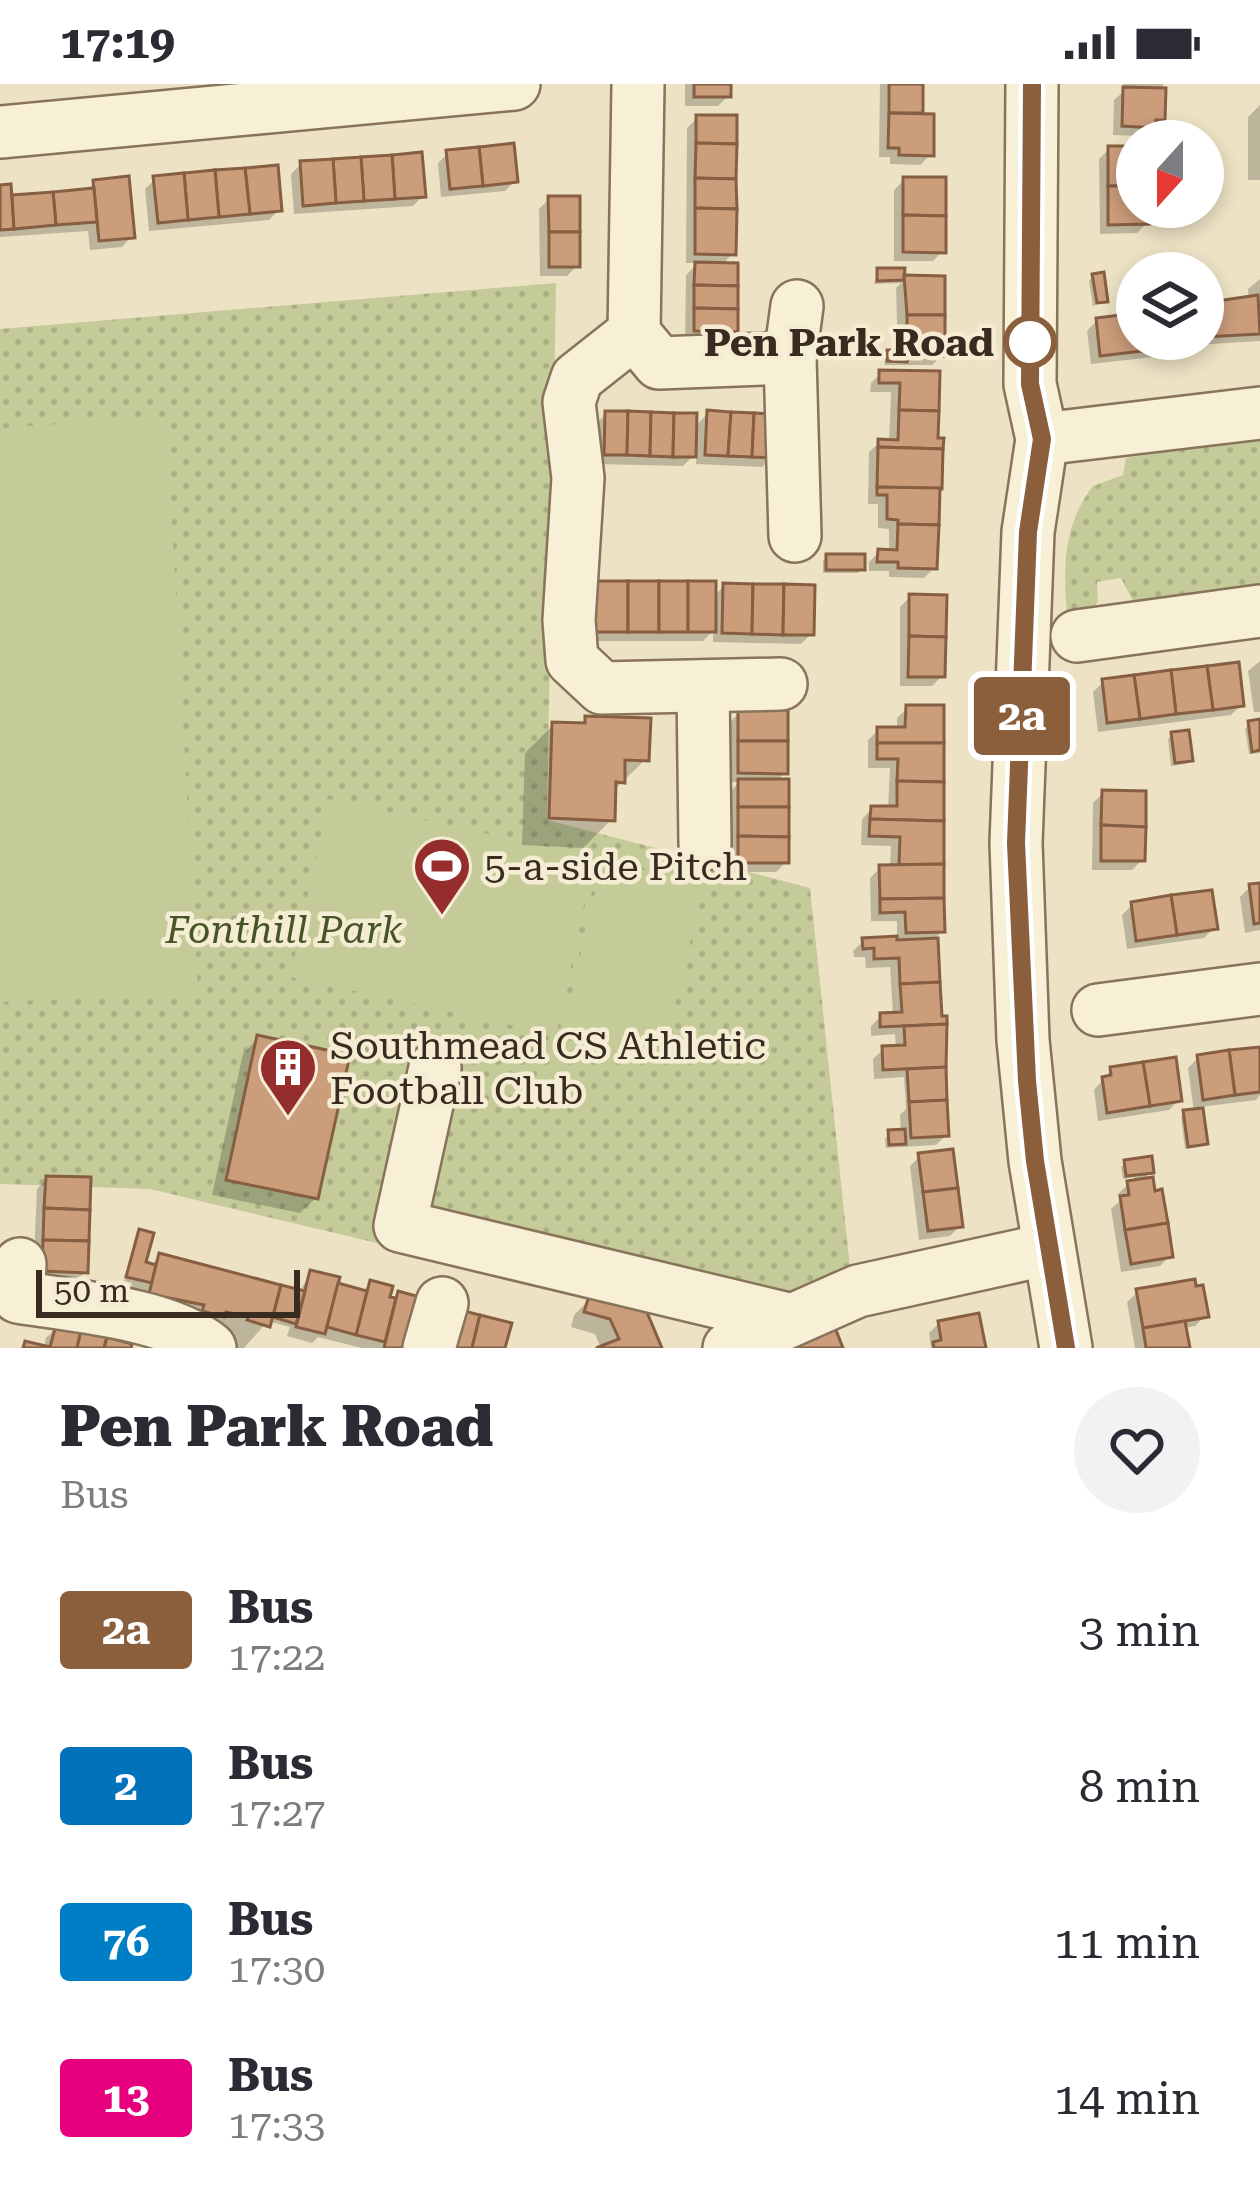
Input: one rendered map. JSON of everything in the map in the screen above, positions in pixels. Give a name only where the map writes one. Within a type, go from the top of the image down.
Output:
[{"type":"street","points":[[0,132],[514,84]]},
{"type":"street","points":[[638,84],[634,333],[658,363],[790,358]]},
{"type":"street","points":[[1032,84],[1030,384],[1042,439],[1028,532],[1016,843],[1023,1040],[1066,1348]]},
{"type":"street","points":[[795,536],[790,358],[797,306]]},
{"type":"street","points":[[634,333],[577,378],[569,402],[578,478],[568,620],[572,660],[602,688],[782,684]]},
{"type":"street","points":[[1042,439],[1260,413]]},
{"type":"street","points":[[1104,618],[1260,611]]},
{"type":"street","points":[[704,686],[705,844]]},
{"type":"street","points":[[1098,1010],[1260,989]]},
{"type":"street","points":[[435,1067],[400,1226],[792,1320]]},
{"type":"street","points":[[729,1348],[858,1291],[1049,1250]]},
{"type":"street","points":[[20,1264],[18,1297],[193,1334],[210,1348]]},
{"type":"green space","name":"Fonthill Park","points":[[556,283],[547,820],[810,888],[850,1268],[730,1327],[150,1189],[0,1184],[0,329]]},
{"type":"green space","points":[[166,417],[198,993],[0,1002],[0,428]]},
{"type":"green space","points":[[1260,436],[1260,596],[1134,603],[1121,578],[1097,582],[1098,601],[1091,613],[1067,614],[1067,547],[1076,516],[1093,486],[1123,475],[1126,458]]},
{"type":"green space","name":"5-a-side Pitch","points":[[329,799],[594,857],[556,1035],[290,977]]},
{"type":"green space","points":[[602,862],[705,882],[661,1060],[562,1037]]},
{"type":"building","points":[[694,84],[731,84],[731,97],[694,97]]},
{"type":"building","points":[[889,84],[923,84],[923,113],[889,113]]},
{"type":"building","points":[[1123,87],[1166,88],[1165,120],[1122,120]]},
{"type":"building","points":[[889,113],[934,114],[934,156],[899,155],[899,148],[888,148]]},
{"type":"building","points":[[696,115],[737,115],[737,144],[696,143]]},
{"type":"building","points":[[514,143],[518,182],[483,186],[479,147]]},
{"type":"building","points":[[696,143],[737,144],[736,179],[695,178]]},
{"type":"building","points":[[1108,146],[1116,146],[1116,186],[1108,186]]},
{"type":"building","points":[[479,147],[483,186],[450,189],[446,150]]},
{"type":"building","points":[[422,152],[426,197],[395,199],[392,155]]},
{"type":"building","points":[[392,155],[395,199],[364,201],[361,157]]},
{"type":"building","points":[[361,157],[364,201],[336,203],[333,159]]},
{"type":"building","points":[[333,159],[336,203],[303,206],[300,161]]},
{"type":"building","points":[[278,165],[282,211],[250,214],[245,168]]},
{"type":"building","points":[[245,168],[250,214],[219,217],[215,170]]},
{"type":"building","points":[[215,170],[219,217],[188,220],[184,173]]},
{"type":"building","points":[[184,173],[188,220],[158,223],[153,176]]},
{"type":"building","points":[[129,176],[135,238],[99,241],[93,180]]},
{"type":"building","points":[[903,177],[946,177],[946,216],[903,215]]},
{"type":"building","points":[[695,178],[736,179],[737,209],[695,208]]},
{"type":"building","points":[[11,184],[14,229],[0,230],[0,185]]},
{"type":"building","points":[[1108,186],[1116,186],[1116,225],[1108,225]]},
{"type":"building","points":[[94,188],[97,222],[56,225],[53,192]]},
{"type":"building","points":[[53,192],[56,225],[14,229],[12,195]]},
{"type":"building","points":[[548,196],[580,196],[580,232],[549,232]]},
{"type":"building","points":[[695,208],[737,209],[736,255],[695,254]]},
{"type":"building","points":[[903,215],[946,216],[946,253],[903,252]]},
{"type":"building","points":[[549,232],[580,232],[580,267],[549,267]]},
{"type":"building","points":[[695,262],[738,263],[738,286],[694,285]]},
{"type":"building","points":[[877,268],[905,268],[904,280],[877,281]]},
{"type":"building","points":[[1104,272],[1108,302],[1097,303],[1092,274]]},
{"type":"building","points":[[904,275],[945,276],[945,315],[907,315]]},
{"type":"building","points":[[694,285],[738,286],[738,309],[694,308]]},
{"type":"building","points":[[1258,295],[1260,334],[1224,336],[1224,300]]},
{"type":"building","points":[[694,308],[738,309],[738,332],[694,331]]},
{"type":"building","points":[[907,315],[945,315],[945,356],[907,355]]},
{"type":"building","points":[[1116,316],[1116,354],[1100,356],[1096,318]]},
{"type":"building","points":[[887,350],[907,350],[907,362],[887,361]]},
{"type":"building","points":[[879,370],[940,371],[939,411],[899,410],[900,383],[879,383]]},
{"type":"building","points":[[707,410],[731,412],[728,456],[705,455]]},
{"type":"building","points":[[899,410],[939,411],[938,438],[944,438],[943,449],[878,447],[878,439],[898,440]]},
{"type":"building","points":[[605,411],[628,411],[627,455],[604,455]]},
{"type":"building","points":[[628,411],[651,412],[650,456],[627,455]]},
{"type":"building","points":[[651,412],[674,413],[673,457],[650,456]]},
{"type":"building","points":[[731,412],[754,413],[752,457],[728,456]]},
{"type":"building","points":[[674,413],[697,413],[696,457],[673,457]]},
{"type":"building","points":[[754,413],[777,414],[775,458],[752,457]]},
{"type":"building","points":[[878,447],[943,449],[942,489],[877,487]]},
{"type":"building","points":[[877,487],[940,488],[939,525],[898,524],[898,520],[887,519],[887,495],[877,495]]},
{"type":"building","points":[[898,524],[939,525],[937,569],[877,562],[878,549],[897,550]]},
{"type":"building","points":[[826,554],[865,554],[865,570],[826,570]]},
{"type":"building","points":[[595,581],[628,581],[628,632],[595,632]]},
{"type":"building","points":[[628,581],[659,581],[659,632],[628,632]]},
{"type":"building","points":[[659,581],[688,581],[688,632],[659,632]]},
{"type":"building","points":[[688,581],[716,581],[716,632],[688,632]]},
{"type":"building","points":[[723,583],[753,584],[752,634],[722,633]]},
{"type":"building","points":[[753,584],[784,584],[783,635],[752,634]]},
{"type":"building","points":[[784,584],[815,585],[814,635],[783,635]]},
{"type":"building","points":[[909,594],[947,595],[946,637],[909,636]]},
{"type":"building","points":[[909,636],[946,637],[945,677],[908,677]]},
{"type":"building","points":[[1239,662],[1244,706],[1213,710],[1207,666]]},
{"type":"building","points":[[1207,666],[1213,710],[1176,714],[1171,670]]},
{"type":"building","points":[[1171,670],[1176,714],[1140,719],[1134,675]]},
{"type":"building","points":[[1134,675],[1140,719],[1107,723],[1102,679]]},
{"type":"building","points":[[906,705],[944,705],[944,743],[877,743],[877,727],[905,727]]},
{"type":"building","points":[[738,710],[788,710],[788,741],[738,741]]},
{"type":"building","points":[[585,716],[651,718],[649,761],[625,760],[625,783],[616,782],[615,821],[549,818],[552,722],[585,723]]},
{"type":"building","points":[[1260,719],[1260,750],[1252,752],[1248,721]]},
{"type":"building","points":[[1189,730],[1193,761],[1175,763],[1171,732]]},
{"type":"building","points":[[738,741],[788,741],[788,774],[738,773]]},
{"type":"building","points":[[877,743],[944,743],[944,782],[897,781],[898,759],[877,759]]},
{"type":"building","points":[[738,779],[789,779],[789,807],[738,807]]},
{"type":"building","points":[[897,781],[944,782],[944,821],[870,819],[871,806],[897,806]]},
{"type":"building","points":[[1102,790],[1146,791],[1146,827],[1101,825]]},
{"type":"building","points":[[738,807],[789,807],[789,837],[738,836]]},
{"type":"building","points":[[870,819],[944,821],[944,864],[899,865],[900,837],[869,836]]},
{"type":"building","points":[[1101,825],[1146,827],[1145,861],[1101,861]]},
{"type":"building","points":[[738,836],[789,837],[789,863],[738,863]]},
{"type":"building","points":[[944,864],[944,898],[880,899],[879,865]]},
{"type":"building","points":[[1260,883],[1260,923],[1254,924],[1249,884]]},
{"type":"building","points":[[1212,890],[1218,929],[1177,935],[1171,895]]},
{"type":"building","points":[[1171,895],[1177,935],[1136,941],[1131,902]]},
{"type":"building","points":[[944,898],[945,932],[906,933],[905,912],[880,913],[880,899]]},
{"type":"building","points":[[897,936],[897,940],[938,938],[940,982],[900,984],[899,958],[874,959],[874,948],[863,949],[862,938]]},
{"type":"building","points":[[940,982],[942,1016],[947,1016],[947,1024],[880,1027],[880,1013],[902,1012],[900,984]]},
{"type":"building","points":[[947,1024],[946,1067],[883,1070],[882,1046],[905,1045],[904,1026]]},
{"type":"building","name":"Southmead CS Athletic Football Club","points":[[257,1035],[350,1055],[318,1199],[226,1180]]},
{"type":"building","points":[[1260,1047],[1260,1092],[1235,1095],[1229,1050]]},
{"type":"building","points":[[1229,1050],[1235,1095],[1203,1100],[1197,1055]]},
{"type":"building","points":[[1176,1057],[1182,1101],[1150,1106],[1143,1062]]},
{"type":"building","points":[[1143,1062],[1150,1106],[1107,1113],[1102,1077],[1111,1075],[1110,1067]]},
{"type":"building","points":[[946,1067],[947,1100],[909,1102],[907,1069]]},
{"type":"building","points":[[947,1100],[949,1136],[911,1138],[909,1102]]},
{"type":"building","points":[[1203,1108],[1208,1144],[1188,1147],[1183,1110]]},
{"type":"building","points":[[905,1129],[906,1144],[889,1145],[888,1130]]},
{"type":"building","points":[[953,1149],[958,1188],[923,1192],[918,1153]]},
{"type":"building","points":[[1152,1156],[1154,1173],[1126,1176],[1124,1160]]},
{"type":"building","points":[[46,1176],[91,1177],[90,1210],[44,1208]]},
{"type":"building","points":[[1153,1177],[1155,1191],[1162,1189],[1168,1223],[1125,1230],[1120,1196],[1129,1195],[1127,1181]]},
{"type":"building","points":[[958,1188],[963,1227],[928,1231],[923,1192]]},
{"type":"building","points":[[44,1208],[90,1210],[89,1241],[43,1240]]},
{"type":"building","points":[[1168,1223],[1173,1257],[1131,1264],[1125,1230]]},
{"type":"building","points":[[139,1229],[154,1233],[146,1262],[156,1265],[152,1283],[126,1277]]},
{"type":"building","points":[[43,1240],[89,1241],[88,1273],[42,1271]]},
{"type":"building","points":[[159,1253],[281,1285],[270,1327],[248,1317],[202,1311],[204,1305],[149,1294]]},
{"type":"building","points":[[310,1270],[340,1277],[325,1334],[296,1327]]},
{"type":"building","points":[[1195,1279],[1196,1286],[1203,1285],[1209,1317],[1143,1328],[1136,1289]]},
{"type":"building","points":[[370,1280],[393,1286],[390,1297],[396,1298],[385,1342],[356,1335]]},
{"type":"building","points":[[338,1283],[367,1291],[356,1335],[327,1327]]},
{"type":"building","points":[[281,1285],[305,1291],[296,1324],[273,1317]]},
{"type":"building","points":[[398,1291],[427,1299],[415,1348],[384,1348]]},
{"type":"building","points":[[589,1296],[643,1303],[662,1348],[596,1348],[619,1339],[610,1319],[584,1312]]},
{"type":"building","points":[[449,1307],[480,1315],[472,1348],[439,1348]]},
{"type":"building","points":[[979,1313],[986,1348],[934,1348],[933,1342],[941,1340],[938,1321]]},
{"type":"building","points":[[480,1315],[512,1323],[505,1348],[472,1348]]},
{"type":"building","points":[[1185,1321],[1190,1348],[1146,1348],[1143,1328]]},
{"type":"building","points":[[56,1325],[81,1331],[77,1348],[23,1348],[25,1341],[50,1347]]},
{"type":"building","points":[[834,1325],[843,1348],[793,1348],[791,1343]]},
{"type":"building","points":[[81,1331],[107,1337],[104,1348],[77,1348]]},
{"type":"building","points":[[107,1337],[132,1344],[131,1348],[104,1348]]},
{"type":"bus line","name":"2a","points":[[1032,84],[1030,384],[1042,439],[1028,532],[1016,843],[1027,1081],[1035,1161],[1066,1348]]},
{"type":"place","name":"Pen Park Road","points":[[1030,342]]},
{"type":"place","name":"5-a-side Pitch","points":[[442,917]]},
{"type":"place","name":"Southmead CS Athletic Football Club","points":[[288,1118]]}]
